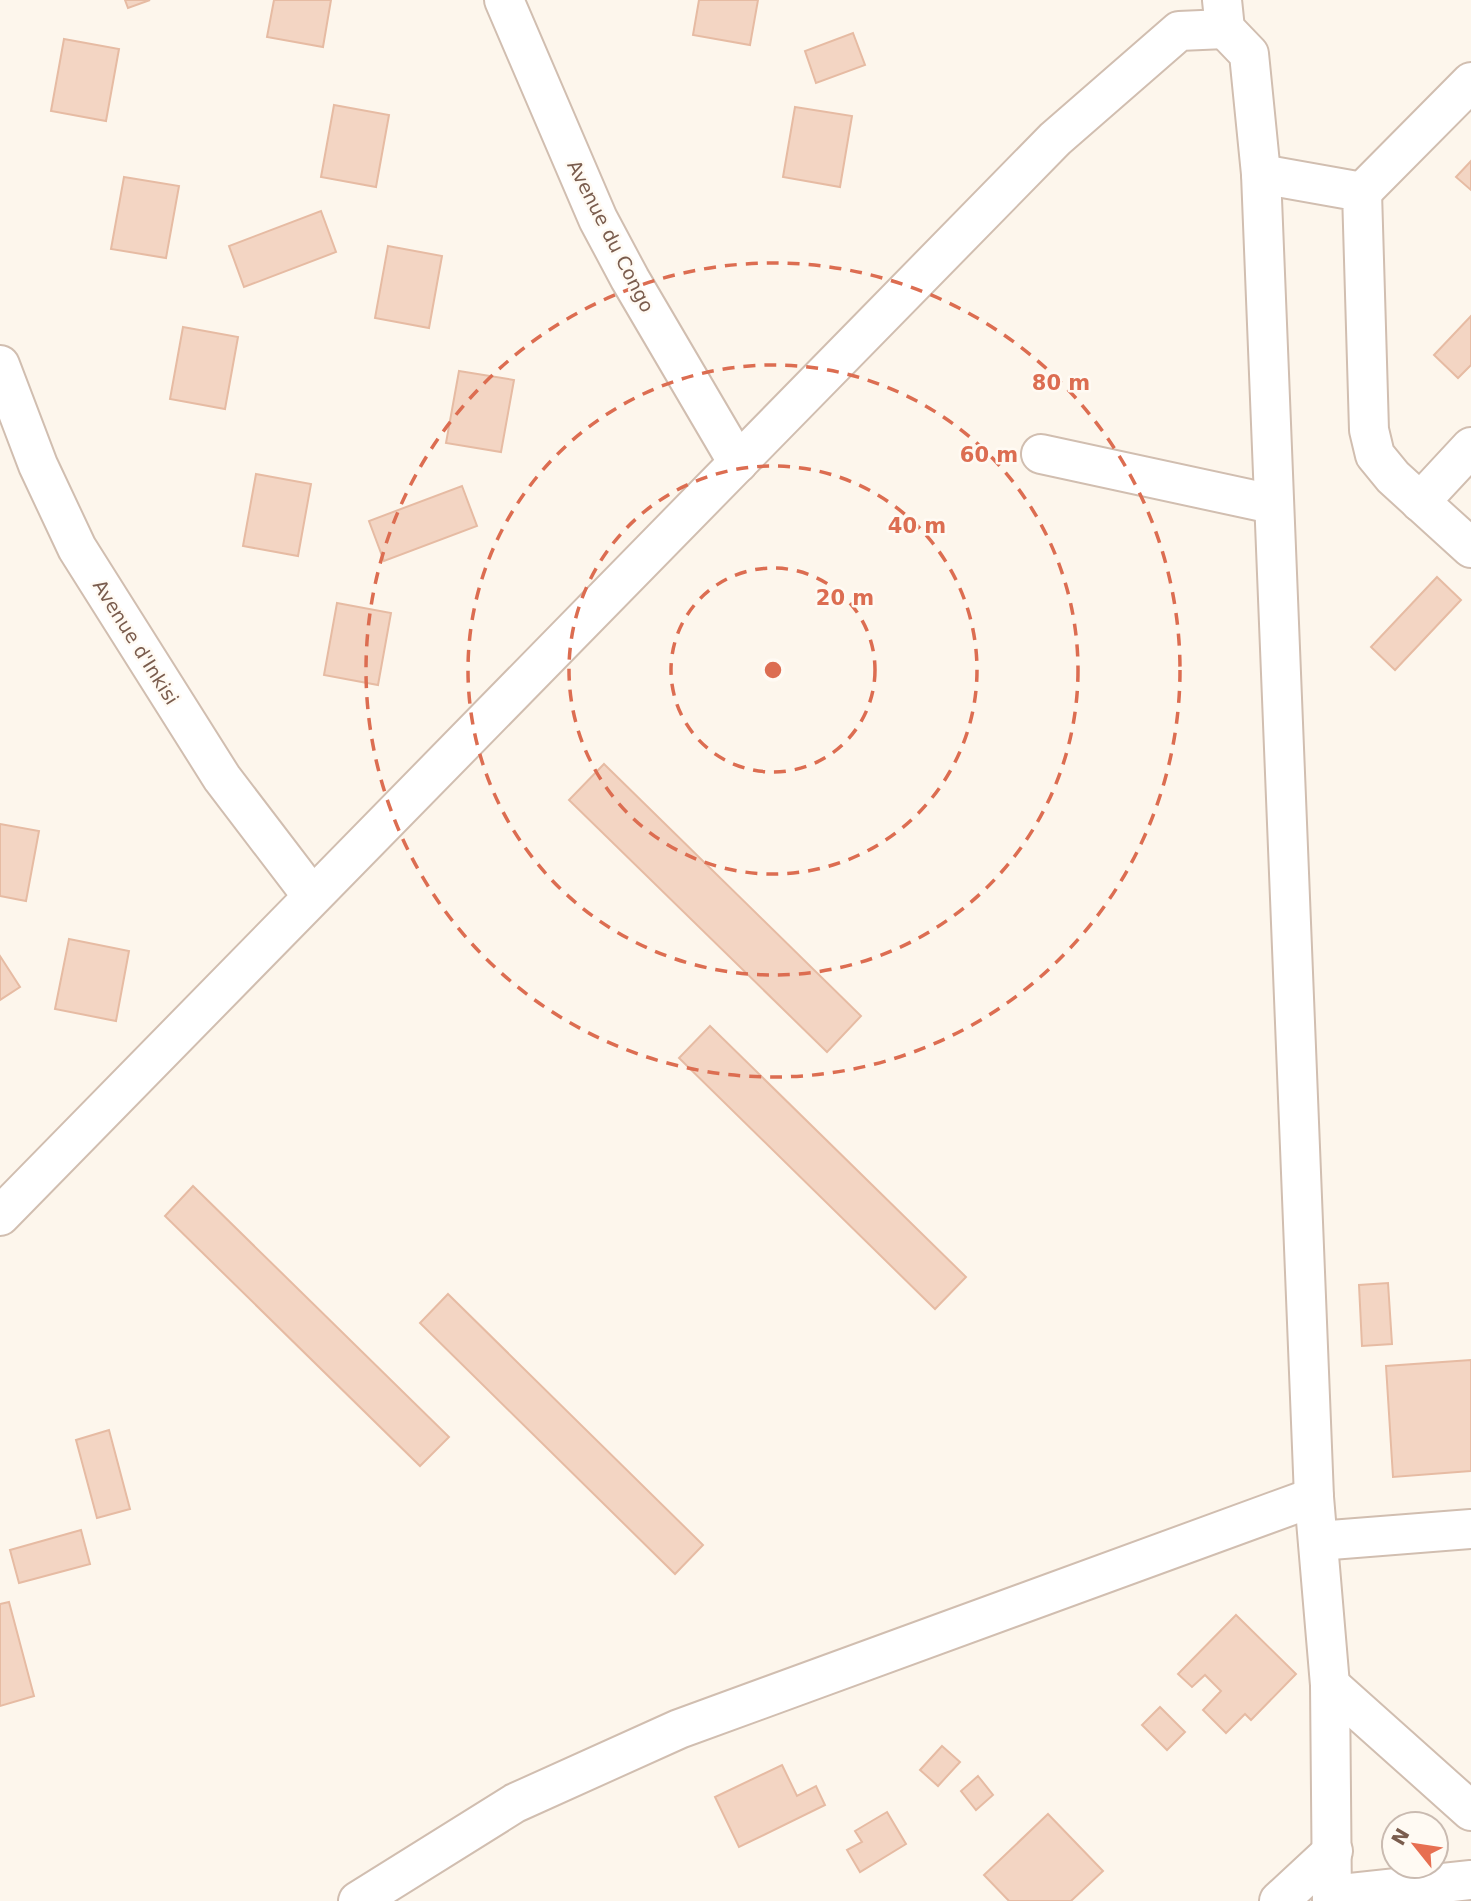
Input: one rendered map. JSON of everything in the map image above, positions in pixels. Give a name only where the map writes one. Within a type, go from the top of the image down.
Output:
[{"type":"street","name":"Avenue du Congo","points":[[504,0],[598,219],[630,279],[738,463]]},
{"type":"street","points":[[0,1216],[1055,139],[1179,31],[1223,15],[1249,54],[1261,174],[1272,504],[1314,1497],[1330,1685],[1332,1898],[1471,1880]]},
{"type":"street","points":[[1471,82],[1362,192],[1369,430],[1375,455],[1393,477],[1471,548]]},
{"type":"street","points":[[1261,174],[1362,192]]},
{"type":"street","name":"Avenue d'Inkisi","points":[[0,365],[38,465],[76,548],[222,778],[312,896]]},
{"type":"street","points":[[1420,502],[1471,447]]},
{"type":"street","points":[[1041,454],[1272,504]]},
{"type":"street","points":[[358,1901],[516,1803],[679,1729],[1314,1497]]},
{"type":"street","points":[[1318,1541],[1471,1529]]},
{"type":"street","points":[[1330,1685],[1471,1811]]},
{"type":"street","points":[[1279,1901],[1333,1851]]},
{"type":"building","points":[[125,0],[150,0],[128,8]]},
{"type":"building","points":[[274,0],[331,0],[323,47],[267,37]]},
{"type":"building","points":[[699,0],[758,0],[750,45],[693,35]]},
{"type":"building","points":[[853,33],[865,65],[816,83],[805,51]]},
{"type":"building","points":[[64,39],[119,49],[106,121],[51,111]]},
{"type":"building","points":[[334,105],[389,115],[376,187],[321,177]]},
{"type":"building","points":[[795,107],[852,116],[840,187],[783,177]]},
{"type":"building","points":[[1471,161],[1471,190],[1456,177]]},
{"type":"building","points":[[124,177],[179,186],[166,258],[111,249]]},
{"type":"building","points":[[321,211],[336,252],[244,287],[229,246]]},
{"type":"building","points":[[388,246],[442,256],[429,328],[375,318]]},
{"type":"building","points":[[1471,316],[1471,365],[1458,378],[1434,355]]},
{"type":"building","points":[[183,327],[238,337],[225,409],[170,399]]},
{"type":"building","points":[[459,371],[514,380],[501,452],[446,443]]},
{"type":"building","points":[[256,474],[311,484],[298,556],[243,546]]},
{"type":"building","points":[[462,486],[477,526],[384,561],[369,521]]},
{"type":"building","points":[[1437,577],[1461,600],[1395,670],[1371,647]]},
{"type":"building","points":[[337,603],[391,613],[378,685],[324,675]]},
{"type":"building","points":[[604,764],[861,1016],[827,1052],[569,800]]},
{"type":"building","points":[[0,824],[39,831],[26,901],[0,896]]},
{"type":"building","points":[[69,939],[129,951],[116,1021],[55,1009]]},
{"type":"building","points":[[0,956],[20,987],[0,1000]]},
{"type":"building","points":[[710,1026],[966,1277],[935,1309],[679,1058]]},
{"type":"building","points":[[193,1186],[449,1437],[420,1466],[165,1216]]},
{"type":"building","points":[[1388,1283],[1392,1344],[1362,1346],[1359,1285]]},
{"type":"building","points":[[448,1294],[703,1545],[675,1574],[420,1323]]},
{"type":"building","points":[[1471,1360],[1471,1471],[1393,1477],[1386,1366]]},
{"type":"building","points":[[109,1430],[130,1509],[97,1518],[76,1440]]},
{"type":"building","points":[[81,1530],[90,1564],[19,1583],[10,1550]]},
{"type":"building","points":[[9,1602],[34,1696],[0,1706],[0,1604]]},
{"type":"building","points":[[1236,1615],[1296,1674],[1251,1720],[1245,1714],[1226,1733],[1203,1710],[1221,1691],[1205,1675],[1192,1687],[1178,1674]]},
{"type":"building","points":[[1160,1707],[1185,1732],[1167,1750],[1142,1725]]},
{"type":"building","points":[[942,1746],[960,1762],[938,1786],[920,1770]]},
{"type":"building","points":[[782,1765],[797,1796],[816,1786],[825,1805],[739,1847],[715,1797]]},
{"type":"building","points":[[978,1776],[993,1795],[976,1810],[961,1791]]},
{"type":"building","points":[[887,1812],[906,1844],[860,1872],[847,1850],[862,1842],[855,1831]]},
{"type":"building","points":[[1048,1814],[1103,1871],[1071,1901],[1009,1901],[984,1875]]}]
